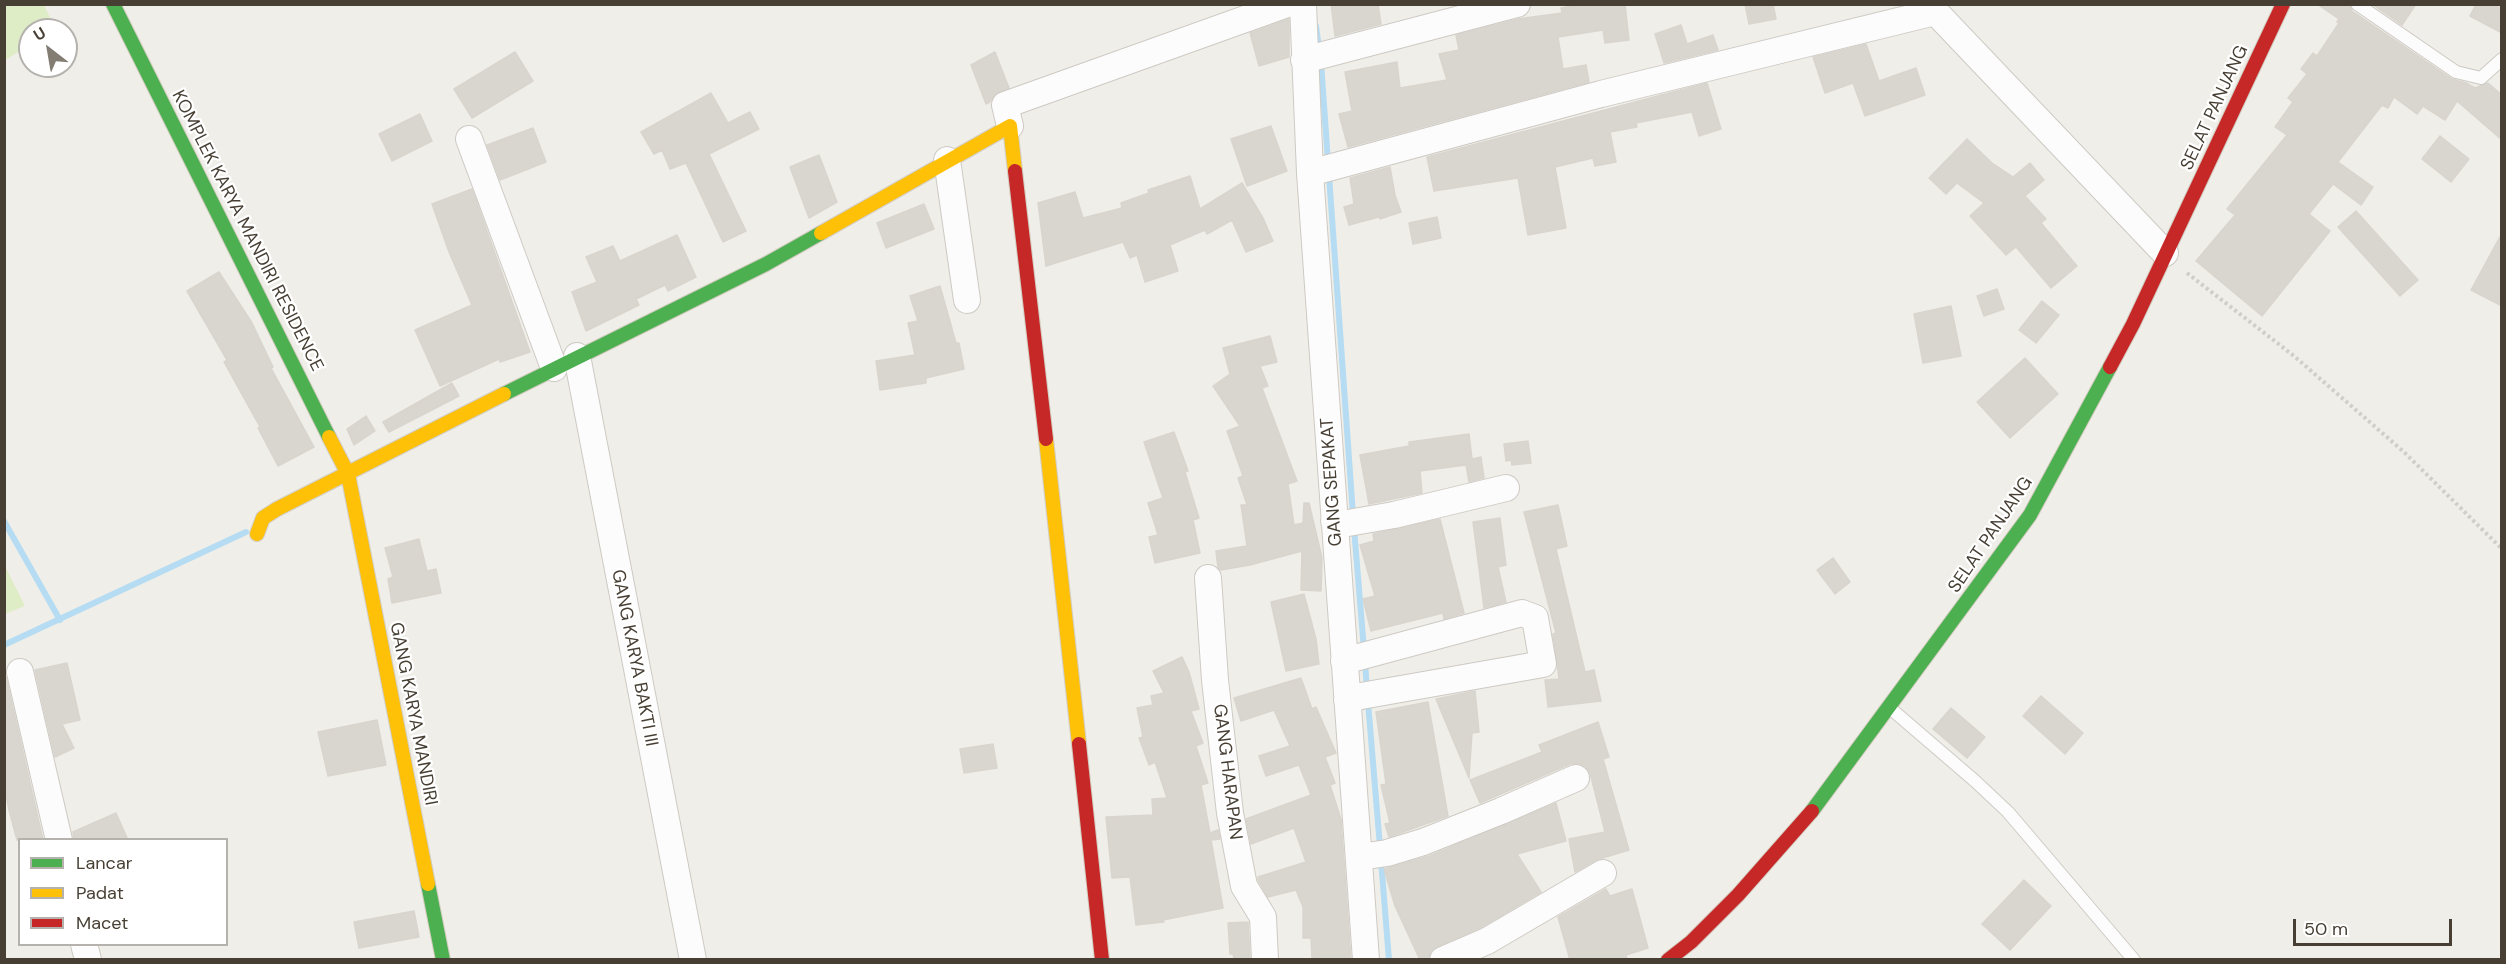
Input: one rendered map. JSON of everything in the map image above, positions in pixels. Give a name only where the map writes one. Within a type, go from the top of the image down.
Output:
[{"type":"street","name":"KOMPLEK KARYA MANDIRI RESIDENCE","points":[[113,4],[348,474]]},
{"type":"street","points":[[1102,960],[1037,355],[1010,126],[1005,105],[1287,4]]},
{"type":"street","name":"GANG SEPAKAT","points":[[1303,4],[1314,59],[1315,171],[1349,521],[1358,657],[1363,697],[1372,856],[1366,960]]},
{"type":"street","points":[[1314,59],[1517,4]]},
{"type":"street","name":"SELAT PANJANG","points":[[1668,960],[1691,942],[1730,903],[1800,827],[1890,708],[2030,515],[2133,324],[2283,4]]},
{"type":"street","points":[[1315,171],[1514,119],[1601,93],[1932,8],[2165,254]]},
{"type":"street","points":[[257,534],[263,518],[270,513],[572,366],[766,264],[937,169],[948,171],[1010,126]]},
{"type":"street","name":"GANG KARYA BAKTI III","points":[[469,139],[572,366],[693,960]]},
{"type":"street","points":[[948,171],[967,300]]},
{"type":"street","name":"GANG KARYA MANDIRI","points":[[348,474],[442,960]]},
{"type":"street","points":[[1349,521],[1423,509],[1506,488]]},
{"type":"street","name":"GANG HARAPAN","points":[[1208,578],[1215,680],[1230,813],[1244,886],[1263,917],[1265,960]]},
{"type":"street","points":[[1358,657],[1522,613],[1535,618],[1544,664],[1363,697]]},
{"type":"street","points":[[20,672],[59,838]]},
{"type":"street","points":[[1372,856],[1501,811],[1576,778]]},
{"type":"street","points":[[1443,960],[1487,941],[1603,873]]},
{"type":"lane","points":[[2357,4],[2456,72],[2481,78],[2502,59]]},
{"type":"lane","points":[[1890,708],[1976,781],[2008,812],[2134,960]]},
{"type":"path","points":[[2165,254],[2197,282],[2294,356],[2396,445],[2502,549]]},
{"type":"green space","points":[[5,4],[44,5],[50,18],[18,18],[18,52],[5,60]]},
{"type":"green space","points":[[5,566],[25,606],[4,614]]},
{"type":"building","points":[[1331,4],[1378,4],[1381,24],[1335,36]]},
{"type":"building","points":[[1583,4],[1625,4],[1629,40],[1605,43],[1603,30],[1558,37],[1563,69],[1586,65],[1589,82],[1348,147],[1339,114],[1352,111],[1345,72],[1397,62],[1400,88],[1447,80],[1439,54],[1459,50],[1456,35],[1518,19],[1562,13],[1561,8]]},
{"type":"building","points":[[1745,4],[1773,4],[1776,19],[1749,24]]},
{"type":"building","points":[[2317,4],[2349,4],[2352,11],[2452,79],[2475,88],[2488,83],[2502,95],[2502,140],[2457,101],[2445,120],[2423,106],[2417,114],[2394,97],[2388,108],[2382,105],[2338,162],[2373,187],[2361,205],[2333,184],[2309,214],[2330,231],[2262,316],[2196,261],[2235,215],[2227,209],[2287,135],[2275,127],[2293,102],[2288,98],[2307,74],[2301,69],[2313,53],[2317,56],[2339,23],[2337,22],[2339,19]]},
{"type":"building","points":[[2372,4],[2416,4],[2402,25]]},
{"type":"building","points":[[2476,4],[2493,4],[2502,9],[2502,33],[2470,16]]},
{"type":"building","points":[[1289,19],[1289,57],[1259,66],[1250,33]]},
{"type":"building","points":[[1681,25],[1687,44],[1713,35],[1718,50],[1664,63],[1655,34]]},
{"type":"building","points":[[1866,44],[1879,81],[1916,68],[1925,95],[1865,116],[1853,83],[1825,93],[1813,57]]},
{"type":"building","points":[[515,52],[533,81],[472,118],[454,89]]},
{"type":"building","points":[[995,52],[1009,88],[994,95],[986,104],[971,65]]},
{"type":"building","points":[[1707,83],[1721,129],[1699,136],[1692,112],[1636,123],[1637,127],[1610,132],[1616,162],[1595,166],[1593,158],[1555,167],[1566,228],[1528,235],[1518,178],[1434,191],[1427,157]]},
{"type":"building","points":[[711,93],[728,123],[750,112],[759,129],[709,154],[746,231],[723,242],[686,163],[670,169],[662,150],[654,154],[641,132]]},
{"type":"building","points":[[420,114],[432,141],[392,161],[379,134]]},
{"type":"building","points":[[1271,126],[1287,171],[1247,186],[1231,139]]},
{"type":"building","points":[[533,128],[546,162],[500,180],[487,145]]},
{"type":"building","points":[[2440,136],[2469,159],[2451,182],[2422,159]]},
{"type":"building","points":[[1967,139],[1992,163],[2013,177],[2030,163],[2044,180],[2025,196],[2046,219],[2041,223],[2077,266],[2051,288],[2016,247],[2006,255],[1970,216],[1984,203],[1957,183],[1946,194],[1929,178]]},
{"type":"building","points":[[819,155],[837,202],[809,218],[790,167]]},
{"type":"building","points":[[1390,167],[1401,212],[1349,225],[1344,207],[1354,204],[1350,178]]},
{"type":"building","points":[[1190,176],[1200,209],[1242,183],[1263,218],[1273,241],[1246,252],[1232,220],[1207,234],[1205,230],[1170,245],[1178,271],[1145,282],[1137,255],[1130,258],[1123,242],[1046,266],[1038,203],[1075,192],[1083,218],[1122,208],[1121,203],[1149,193],[1148,190]]},
{"type":"building","points":[[472,189],[530,352],[500,362],[499,359],[440,386],[415,330],[472,305],[449,252],[432,204]]},
{"type":"building","points":[[924,204],[934,229],[886,248],[877,223]]},
{"type":"building","points":[[2356,211],[2418,280],[2400,296],[2338,227]]},
{"type":"building","points":[[1437,217],[1441,238],[1413,244],[1409,223]]},
{"type":"building","points":[[2502,233],[2502,306],[2471,290]]},
{"type":"building","points":[[677,235],[696,277],[668,291],[665,285],[636,299],[639,305],[586,331],[572,292],[597,282],[586,257],[613,246],[620,261]]},
{"type":"building","points":[[219,272],[252,323],[273,367],[271,368],[314,447],[278,466],[258,428],[260,427],[224,362],[227,360],[187,291]]},
{"type":"building","points":[[940,286],[956,343],[959,343],[964,369],[926,378],[926,383],[880,390],[876,361],[915,355],[908,323],[918,321],[910,296]]},
{"type":"building","points":[[1997,289],[2004,309],[1984,316],[1977,296]]},
{"type":"building","points":[[2042,301],[2059,315],[2036,343],[2019,330]]},
{"type":"building","points":[[1951,306],[1961,356],[1923,363],[1914,314]]},
{"type":"building","points":[[1270,336],[1277,362],[1260,366],[1268,386],[1262,388],[1297,481],[1288,484],[1294,525],[1303,523],[1304,503],[1309,503],[1322,558],[1321,591],[1301,590],[1302,551],[1250,565],[1221,570],[1218,568],[1216,551],[1247,546],[1241,505],[1247,505],[1238,478],[1243,476],[1227,431],[1240,426],[1213,386],[1230,374],[1223,348]]},
{"type":"building","points":[[2025,358],[2058,394],[2010,438],[1977,402]]},
{"type":"building","points":[[452,383],[459,396],[389,432],[383,422]]},
{"type":"building","points":[[366,416],[375,431],[354,445],[347,429]]},
{"type":"building","points":[[1174,432],[1188,471],[1185,472],[1199,518],[1193,520],[1200,553],[1155,563],[1149,537],[1158,535],[1148,503],[1163,498],[1144,442]]},
{"type":"building","points":[[1469,434],[1472,459],[1481,457],[1484,478],[1469,482],[1466,465],[1420,471],[1422,493],[1369,504],[1360,455],[1409,446],[1409,442]]},
{"type":"building","points":[[1528,441],[1531,463],[1512,465],[1511,460],[1506,461],[1504,444]]},
{"type":"building","points":[[1558,505],[1567,546],[1556,549],[1585,672],[1594,670],[1601,701],[1548,707],[1545,680],[1559,679],[1553,634],[1556,633],[1524,512]]},
{"type":"building","points":[[1500,518],[1506,565],[1498,567],[1506,602],[1484,608],[1473,522]]},
{"type":"building","points":[[1440,519],[1464,613],[1444,619],[1443,613],[1371,631],[1363,599],[1375,596],[1360,545],[1374,541],[1373,534]]},
{"type":"building","points":[[419,539],[427,571],[436,569],[441,593],[392,603],[388,579],[393,577],[385,548]]},
{"type":"building","points":[[1833,558],[1850,582],[1835,594],[1817,570]]},
{"type":"building","points":[[1304,594],[1316,639],[1319,664],[1286,671],[1271,602]]},
{"type":"building","points":[[1182,657],[1189,672],[1199,709],[1191,711],[1203,743],[1196,746],[1208,783],[1201,785],[1210,833],[1218,830],[1220,839],[1211,840],[1223,908],[1163,920],[1164,922],[1136,925],[1130,877],[1112,878],[1106,817],[1153,815],[1152,799],[1167,798],[1155,762],[1149,765],[1139,738],[1143,737],[1137,708],[1153,705],[1151,696],[1164,693],[1153,671]]},
{"type":"building","points":[[67,663],[80,720],[62,724],[74,748],[55,757],[35,670]]},
{"type":"building","points":[[4,677],[6,677],[43,838],[18,838],[17,840],[4,785]]},
{"type":"building","points":[[1301,678],[1312,709],[1316,707],[1336,753],[1325,757],[1335,783],[1330,785],[1341,819],[1351,960],[1312,960],[1311,938],[1303,938],[1303,907],[1296,890],[1268,897],[1258,880],[1258,877],[1306,862],[1294,828],[1251,844],[1246,819],[1311,795],[1299,765],[1266,776],[1259,756],[1290,746],[1274,710],[1241,721],[1234,698]]},
{"type":"building","points":[[1475,691],[1479,732],[1472,733],[1469,778],[1436,699]]},
{"type":"building","points":[[2041,696],[2083,733],[2065,754],[2023,716]]},
{"type":"building","points":[[1428,702],[1448,816],[1389,837],[1385,824],[1390,823],[1381,785],[1386,784],[1376,712]]},
{"type":"building","points":[[1951,708],[1985,737],[1967,758],[1933,729]]},
{"type":"building","points":[[377,720],[386,765],[328,776],[318,732]]},
{"type":"building","points":[[1598,722],[1609,757],[1603,759],[1629,850],[1596,860],[1575,872],[1569,839],[1605,832],[1590,773],[1585,766],[1578,763],[1570,764],[1480,803],[1470,780],[1542,752],[1539,745]]},
{"type":"building","points":[[993,744],[997,768],[964,773],[960,749]]},
{"type":"building","points":[[1556,803],[1566,841],[1517,854],[1541,892],[1480,928],[1437,947],[1431,952],[1428,960],[1420,960],[1395,906],[1384,869],[1429,856]]},
{"type":"building","points":[[116,813],[127,838],[74,838],[73,832]]},
{"type":"building","points":[[2024,880],[2051,906],[2010,950],[1982,924]]},
{"type":"building","points":[[1606,889],[1610,896],[1632,889],[1648,948],[1626,955],[1627,960],[1570,960],[1558,917]]},
{"type":"building","points":[[414,911],[419,937],[359,948],[354,922]]},
{"type":"building","points":[[1248,922],[1250,960],[1234,960],[1233,954],[1230,954],[1228,923]]},
{"type":"waterway","points":[[1316,26],[1319,48]]},
{"type":"waterway","points":[[1321,62],[1328,162]]},
{"type":"waterway","points":[[1329,175],[1353,515]]},
{"type":"waterway","points":[[4,521],[60,620]]},
{"type":"waterway","points":[[1354,528],[1364,650]]},
{"type":"waterway","points":[[4,645],[246,532]]},
{"type":"waterway","points":[[1365,663],[1367,689]]},
{"type":"waterway","points":[[1368,702],[1380,847]]},
{"type":"waterway","points":[[1381,860],[1389,960]]},
{"type":"traffic: fast","points":[[113,4],[329,437]]},
{"type":"traffic: fast","points":[[504,394],[766,264],[821,233]]},
{"type":"traffic: fast","points":[[1812,811],[2030,515],[2110,367]]},
{"type":"traffic: fast","points":[[428,884],[443,960]]},
{"type":"traffic: slow","points":[[821,233],[1010,126],[1015,171]]},
{"type":"traffic: slow","points":[[257,534],[263,518],[277,509],[504,394]]},
{"type":"traffic: slow","points":[[329,437],[348,474],[428,884]]},
{"type":"traffic: slow","points":[[1046,439],[1079,744]]},
{"type":"traffic: jam","points":[[2110,367],[2133,324],[2283,4]]},
{"type":"traffic: jam","points":[[1015,171],[1046,439]]},
{"type":"traffic: jam","points":[[1079,744],[1102,960]]},
{"type":"traffic: jam","points":[[1668,960],[1691,942],[1738,895],[1812,811]]}]
